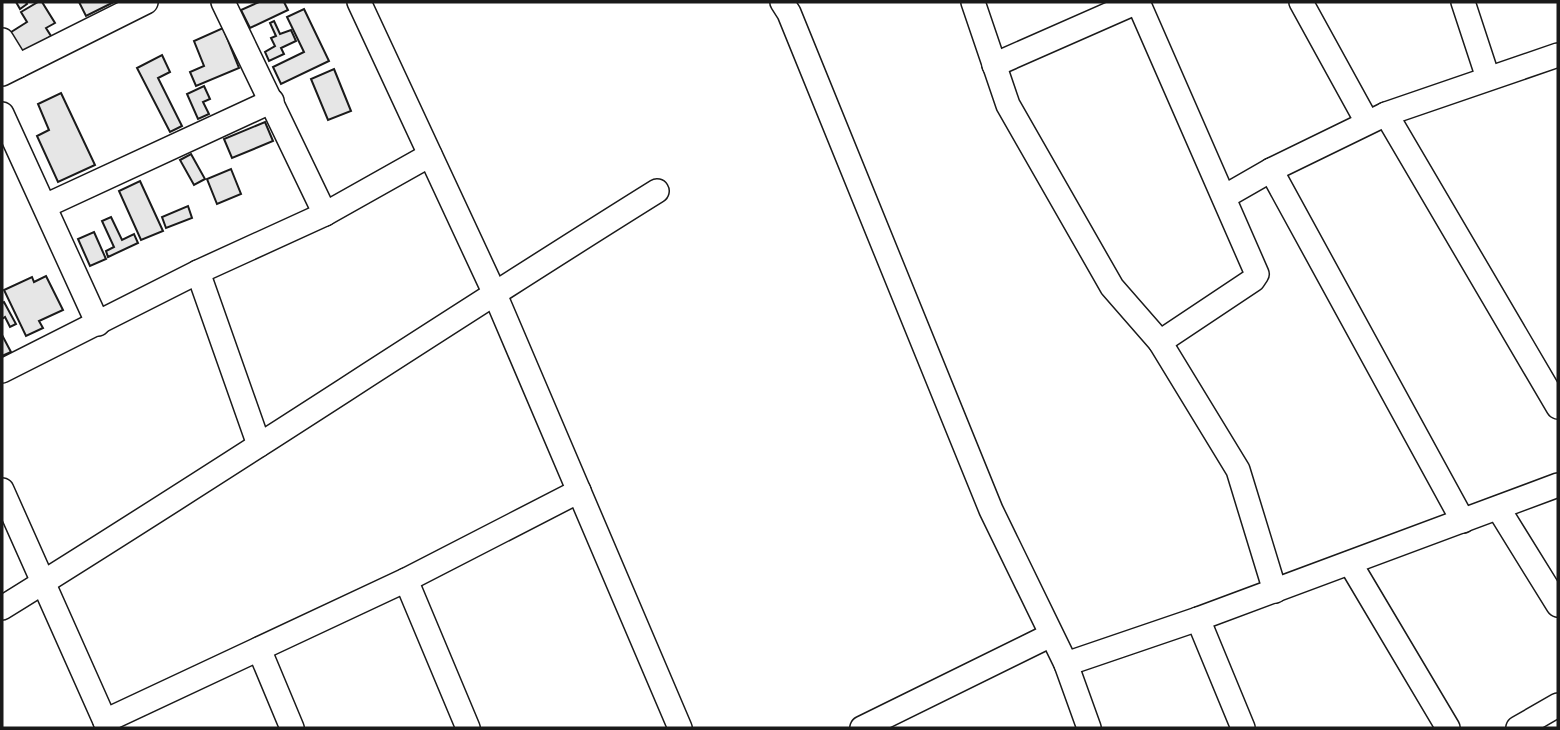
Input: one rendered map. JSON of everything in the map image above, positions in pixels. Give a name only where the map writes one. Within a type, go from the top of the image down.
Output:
[{"type":"street","points":[[2,40],[10,70],[146,2]]},
{"type":"street","points":[[223,2],[325,214]]},
{"type":"street","points":[[359,2],[494,292],[680,728]]},
{"type":"street","points":[[782,2],[789,13],[991,510],[1066,664],[1089,728]]},
{"type":"street","points":[[973,2],[1008,105],[1112,287],[1160,342],[1238,470],[1275,591]]},
{"type":"street","points":[[994,65],[1137,2],[1257,274],[1253,280],[1160,342]]},
{"type":"street","points":[[1301,2],[1558,407]]},
{"type":"street","points":[[1463,2],[1488,78]]},
{"type":"street","points":[[1224,197],[1271,170],[1377,118],[1558,55]]},
{"type":"street","points":[[45,206],[272,101]]},
{"type":"street","points":[[2,114],[98,324]]},
{"type":"street","points":[[2,370],[198,272],[325,214],[430,155]]},
{"type":"street","points":[[1271,170],[1463,521]]},
{"type":"street","points":[[2,608],[259,446],[494,292],[657,191]]},
{"type":"street","points":[[198,272],[259,446]]},
{"type":"street","points":[[1066,664],[1275,591],[1558,485]]},
{"type":"street","points":[[2,489],[107,725],[258,649],[406,580],[579,491]]},
{"type":"street","points":[[1498,508],[1558,605]]},
{"type":"street","points":[[1350,563],[1448,728]]},
{"type":"street","points":[[406,580],[462,726]]},
{"type":"street","points":[[1198,619],[1243,728]]},
{"type":"street","points":[[862,728],[1051,635]]},
{"type":"street","points":[[258,649],[292,728]]},
{"type":"street","points":[[1518,728],[1558,705]]},
{"type":"building","points":[[16,2],[26,2],[27,4],[20,9]]},
{"type":"building","points":[[42,2],[55,23],[46,28],[51,36],[21,55],[8,34],[27,22],[21,12]]},
{"type":"building","points":[[79,2],[114,2],[86,16]]},
{"type":"building","points":[[259,2],[284,2],[288,10],[250,28],[241,10]]},
{"type":"building","points":[[304,9],[329,61],[281,84],[273,67],[304,52],[287,17]]},
{"type":"building","points":[[274,21],[280,34],[291,30],[296,41],[281,48],[284,54],[269,61],[265,52],[275,46],[271,38],[276,36],[270,23]]},
{"type":"building","points":[[223,28],[239,68],[196,86],[190,72],[204,66],[194,41]]},
{"type":"building","points":[[162,55],[170,72],[158,78],[182,126],[170,132],[137,68]]},
{"type":"building","points":[[334,69],[351,111],[328,120],[311,79]]},
{"type":"building","points":[[204,86],[210,99],[203,102],[209,114],[198,119],[187,94]]},
{"type":"building","points":[[61,93],[95,165],[58,182],[37,136],[49,130],[38,104]]},
{"type":"building","points":[[265,122],[273,141],[232,158],[224,139]]},
{"type":"building","points":[[191,154],[205,179],[194,185],[180,160]]},
{"type":"building","points":[[231,169],[241,194],[217,204],[207,179]]},
{"type":"building","points":[[140,181],[163,231],[141,240],[119,191]]},
{"type":"building","points":[[188,206],[192,218],[166,228],[162,217]]},
{"type":"building","points":[[111,217],[122,240],[134,234],[138,243],[108,257],[106,251],[114,247],[102,221]]},
{"type":"building","points":[[94,232],[106,259],[90,266],[78,239]]},
{"type":"building","points":[[46,276],[63,310],[39,321],[43,328],[26,336],[4,290],[32,277],[34,282]]},
{"type":"building","points":[[4,302],[16,324],[10,327],[5,317],[2,319]]},
{"type":"building","points":[[2,335],[11,352],[2,356]]}]
